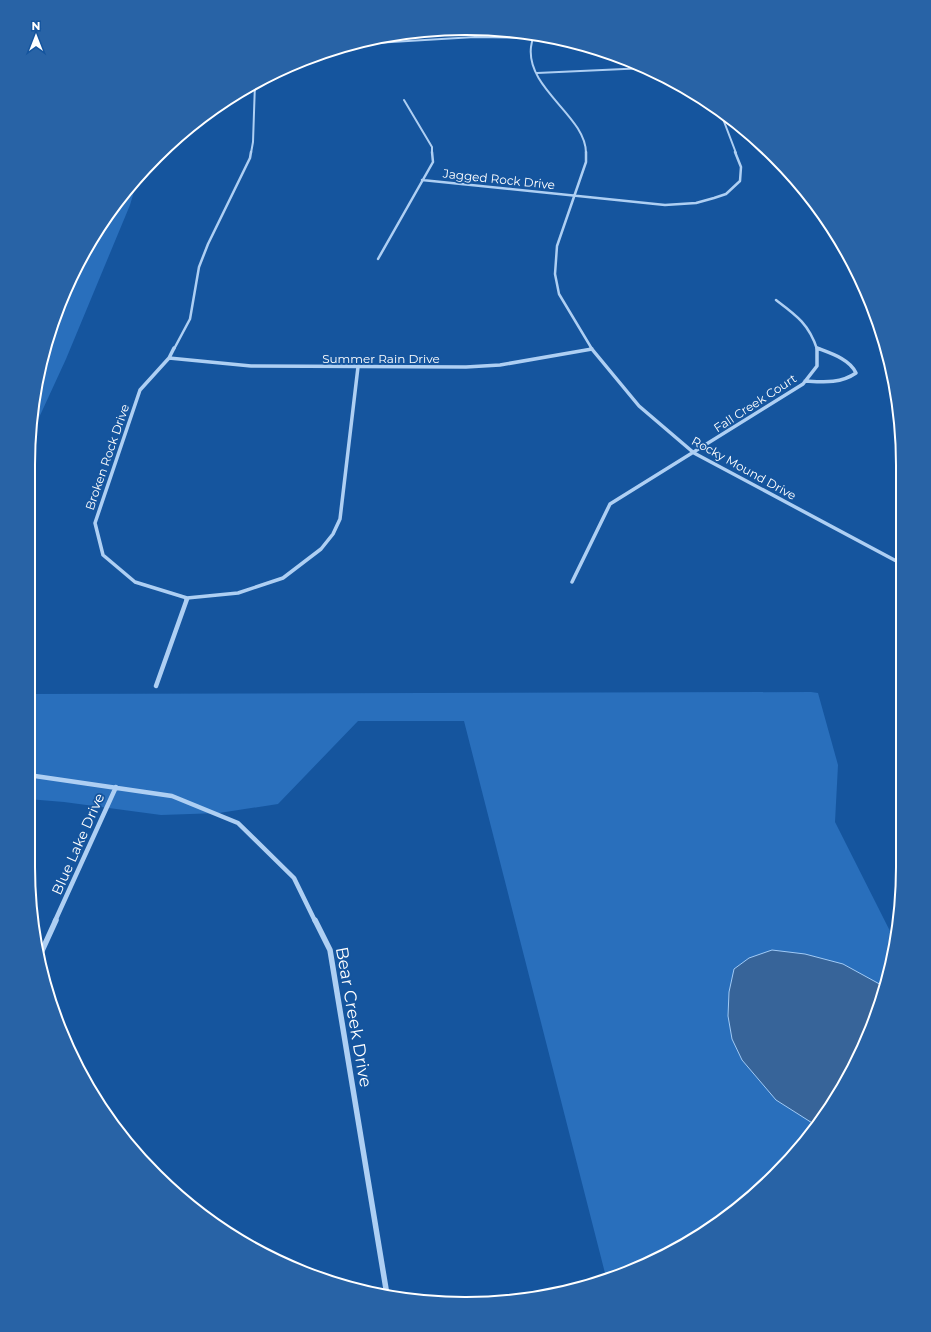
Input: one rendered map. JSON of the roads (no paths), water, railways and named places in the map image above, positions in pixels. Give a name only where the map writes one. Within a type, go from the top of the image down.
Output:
[{"type":"street","points":[[390,42],[475,36],[498,36]]},
{"type":"street","name":"Rocky Mound Drive","points":[[532,41],[530,56],[537,73],[546,89],[578,129],[586,147],[586,162],[557,246],[555,274],[559,294],[592,349],[639,406],[694,453],[896,561]]},
{"type":"street","points":[[537,73],[630,68]]},
{"type":"street","name":"Broken Rock Drive","points":[[255,90],[253,142],[250,158],[208,244],[199,267],[190,320],[169,358],[140,390],[95,524],[103,555],[135,582],[187,598],[238,592],[283,578],[321,550],[340,519],[358,367]]},
{"type":"street","points":[[378,259],[433,162],[432,147],[404,100]]},
{"type":"street","name":"Jagged Rock Drive","points":[[422,180],[664,205],[696,203],[726,194],[740,181],[741,167],[724,121]]},
{"type":"street","points":[[776,300],[800,318],[814,339],[817,348]]},
{"type":"street","name":"Fall Creek Court","points":[[572,582],[610,504],[694,453],[805,381],[817,366],[817,348],[830,353],[853,366],[856,374],[851,378],[842,381],[805,381]]},
{"type":"street","name":"Summer Rain Drive","points":[[169,358],[251,366],[500,366],[592,349]]},
{"type":"street","points":[[156,686],[187,598]]},
{"type":"street","name":"Bear Creek Drive","points":[[35,776],[172,796],[238,823],[294,878],[330,950],[386,1290]]},
{"type":"street","name":"Blue Lake Drive","points":[[43,949],[116,787]]}]
